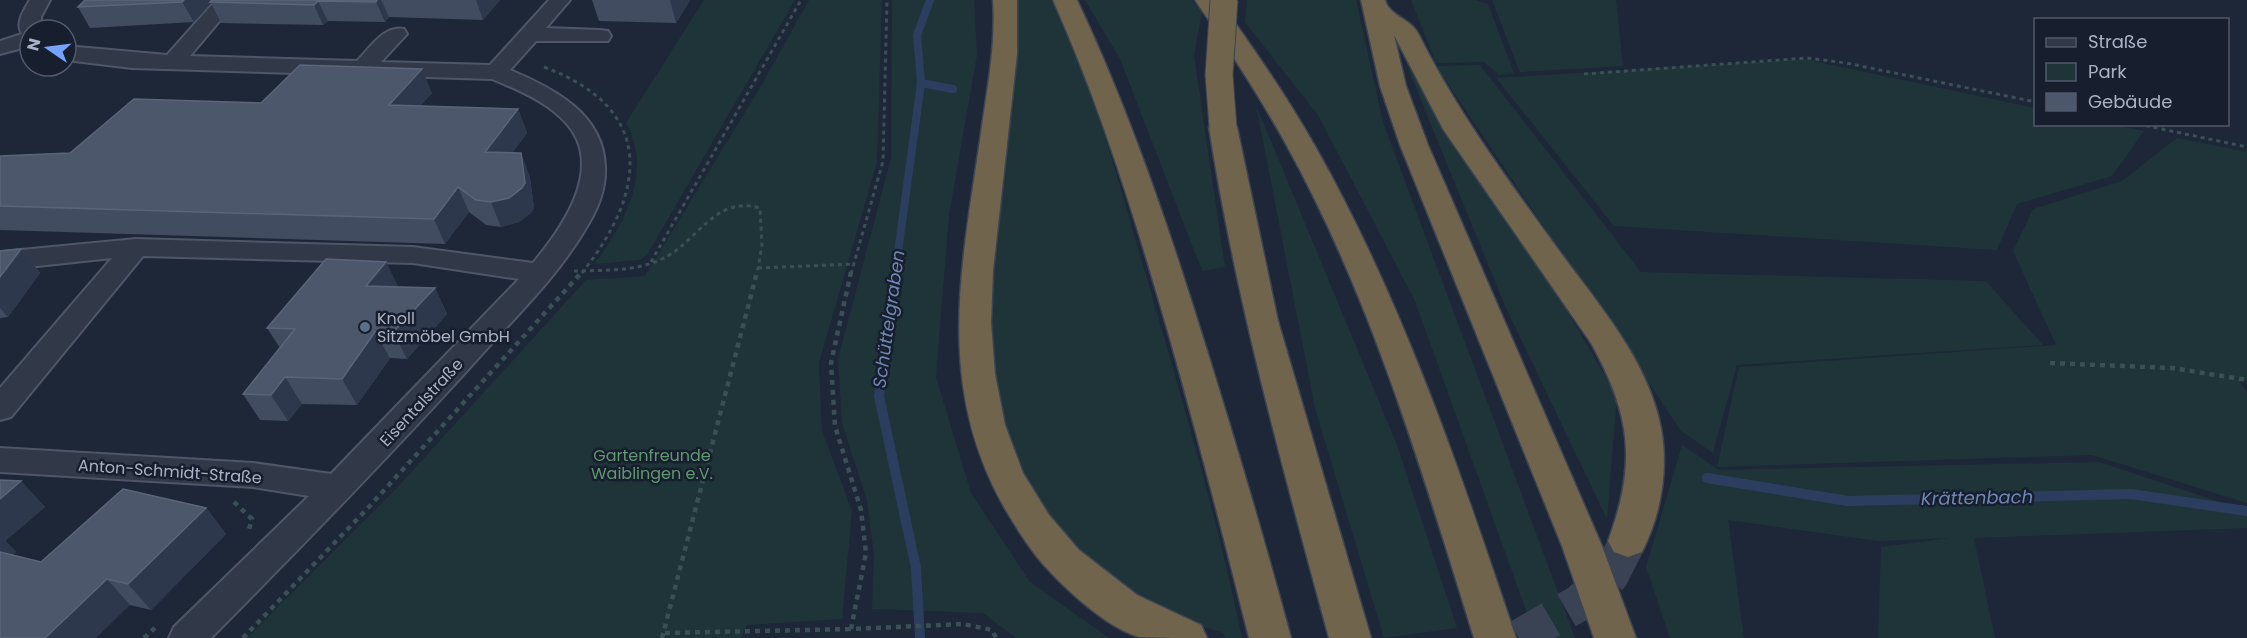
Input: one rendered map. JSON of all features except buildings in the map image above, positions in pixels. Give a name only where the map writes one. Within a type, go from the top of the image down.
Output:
[{"type":"highway","points":[[1005,0],[1003,68],[976,275],[975,348],[980,406],[994,452],[1016,500],[1051,548],[1089,583],[1144,618],[1186,638]]},
{"type":"highway","points":[[1065,0],[1119,128],[1155,233],[1241,526],[1270,638]]},
{"type":"highway","points":[[1207,0],[1239,42],[1286,117],[1320,179],[1353,251],[1429,439],[1495,638]]},
{"type":"highway","points":[[1224,0],[1219,75],[1223,127],[1235,207],[1256,302],[1350,638]]},
{"type":"highway","points":[[1373,5],[1406,33],[1414,56],[1457,129],[1605,338],[1629,381],[1642,421],[1646,466],[1641,505],[1628,541]]},
{"type":"highway","points":[[1373,5],[1393,86],[1414,145],[1582,546],[1615,638]]},
{"type":"street","points":[[31,18],[40,0]]},
{"type":"street","points":[[173,62],[227,0]]},
{"type":"street","points":[[496,72],[560,0]]},
{"type":"street","points":[[363,68],[395,34]]},
{"type":"street","points":[[529,34],[600,36]]},
{"type":"street","points":[[0,48],[18,43]]},
{"type":"street","name":"Eisentalstraße","points":[[78,55],[106,60],[496,72],[537,100],[569,113],[586,137],[593,166],[587,202],[569,234],[539,273],[340,488],[174,630]]},
{"type":"street","points":[[0,409],[136,247]]},
{"type":"street","points":[[0,261],[136,247],[413,255],[539,273]]},
{"type":"street","name":"Anton-Schmidt-Straße","points":[[0,460],[253,475],[340,488]]},
{"type":"path","points":[[651,263],[801,0]]},
{"type":"path","points":[[851,629],[861,589],[866,553],[861,510],[835,426],[831,363],[854,264],[883,161],[887,0]]},
{"type":"path","points":[[1584,74],[1807,58],[1846,63],[2034,102]]},
{"type":"path","points":[[2147,126],[2247,147]]},
{"type":"path","points":[[243,638],[386,490],[584,271],[651,263],[674,251],[717,215],[734,204],[748,202],[760,208],[762,217],[758,268],[663,635],[963,624],[992,630],[996,638]]},
{"type":"path","points":[[758,268],[854,264]]},
{"type":"path","points":[[2050,363],[2172,368],[2247,380]]},
{"type":"path","points":[[231,501],[236,502],[252,519],[246,540]]},
{"type":"path","points":[[144,638],[174,630]]},
{"type":"green space","points":[[704,0],[795,0],[647,255],[640,260],[596,264],[625,214],[636,178],[637,159],[634,141],[626,123]]},
{"type":"green space","name":"Gartenfreunde Waiblingen e.V.","points":[[809,0],[882,0],[877,162],[819,363],[822,431],[852,511],[842,619],[747,625],[741,638],[247,638],[395,490],[586,280],[645,276],[761,86]]},
{"type":"green space","points":[[892,0],[974,0],[977,55],[949,215],[936,377],[971,493],[1030,582],[1109,638],[1016,638],[983,613],[872,609],[874,555],[867,501],[842,423],[838,359],[891,158]]},
{"type":"green space","points":[[1015,0],[1051,0],[1092,97],[1124,198],[1196,451],[1221,544],[1242,638],[1225,638],[1223,633],[1174,618],[1124,592],[1081,558],[1025,482],[995,398],[989,300]]},
{"type":"green space","points":[[1085,0],[1192,0],[1202,12],[1194,55],[1225,267],[1202,271],[1120,59]]},
{"type":"green space","points":[[1247,0],[1356,0],[1383,122],[1575,638],[1536,638],[1415,301],[1318,115],[1245,22]]},
{"type":"green space","points":[[1411,0],[1476,0],[1488,4],[1514,73],[1499,75],[1484,62],[1436,63]]},
{"type":"green space","points":[[1492,0],[1616,0],[1623,66],[1520,72]]},
{"type":"green space","points":[[1804,59],[2034,108],[2034,126],[2119,126],[2144,131],[2112,176],[2017,204],[1997,250],[1614,226],[1496,78]]},
{"type":"green space","points":[[1480,65],[1641,272],[1986,281],[2043,345],[1737,365],[1713,453],[1681,431],[1436,66]]},
{"type":"green space","points":[[1407,66],[1559,297],[1617,396],[1607,519],[1505,306]]},
{"type":"green space","points":[[1256,105],[1397,445],[1457,628],[1384,638],[1315,408]]},
{"type":"green space","points":[[2177,138],[2247,152],[2247,381],[2240,381],[2247,393],[2247,503],[2092,455],[1717,467],[1739,367],[2056,345],[2013,251],[2033,209],[2122,181]]},
{"type":"green space","points":[[1682,445],[1719,470],[2099,462],[2247,511],[2247,528],[1974,538],[1995,638],[1878,638],[1881,547],[1949,538],[1878,541],[1728,520],[1744,638],[1670,638],[1646,567]]},
{"type":"waterway","name":"Schüttelgraben","points":[[921,83],[917,35],[930,0]]},
{"type":"waterway","name":"Schüttelgraben","points":[[895,274],[921,83]]},
{"type":"waterway","name":"Krättenbach","points":[[921,83],[953,89]]},
{"type":"waterway","name":"Schüttelgraben","points":[[896,272],[879,396],[916,568],[920,638]]},
{"type":"waterway","name":"Krättenbach","points":[[1707,478],[1848,501],[2131,494],[2247,511]]},
{"type":"tunnel","points":[[1519,638],[1579,603],[1610,576],[1628,541]]},
{"type":"place","name":"Knoll Sitzmöbel GmbH","points":[[365,327]]}]
